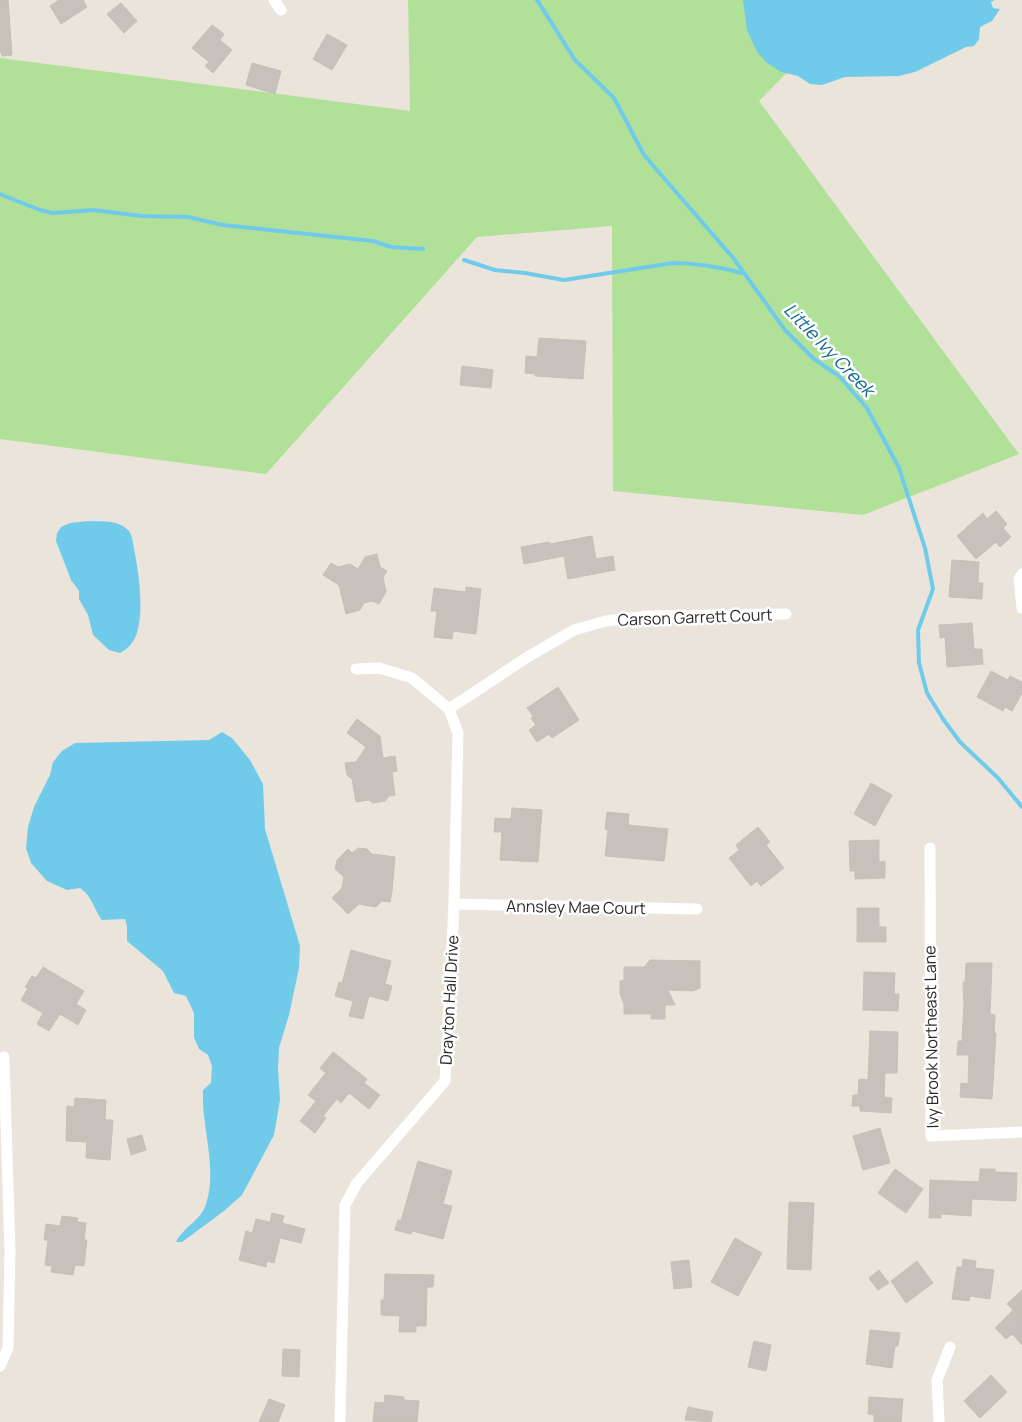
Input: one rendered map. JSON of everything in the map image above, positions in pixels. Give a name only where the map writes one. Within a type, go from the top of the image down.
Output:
[{"type":"street","points":[[274,0],[281,10]]},
{"type":"street","points":[[1022,574],[1020,579],[1022,608]]},
{"type":"street","name":"Carson Garrett Court","points":[[449,709],[526,658],[574,630],[606,620],[648,616],[786,614]]},
{"type":"street","name":"Drayton Hall Drive","points":[[340,1422],[345,1204],[357,1183],[445,1081],[454,904],[458,733],[449,709],[412,678],[379,668],[356,670]]},
{"type":"street","name":"Ivy Brook Northeast Lane","points":[[930,848],[931,1136],[1022,1132]]},
{"type":"street","name":"Annsley Mae Court","points":[[454,904],[697,909]]},
{"type":"street","points":[[0,1366],[8,1348],[10,1251],[4,1057]]},
{"type":"street","points":[[939,1422],[937,1380],[950,1347]]},
{"type":"green space","points":[[408,0],[858,0],[759,101],[1019,454],[863,515],[613,491],[612,226],[477,237],[266,474],[0,439],[0,58],[410,111]]},
{"type":"water","points":[[743,0],[995,0],[991,2],[993,8],[1000,9],[992,21],[980,27],[979,39],[974,46],[966,47],[915,72],[899,76],[845,77],[822,85],[810,84],[798,76],[781,72],[767,63],[757,52],[747,30]]},
{"type":"water","points":[[89,521],[110,522],[125,527],[132,539],[140,591],[139,624],[132,642],[120,653],[109,650],[93,635],[88,615],[79,599],[79,591],[71,580],[56,541],[57,533],[61,527],[70,523]]},
{"type":"water","points":[[222,732],[232,738],[250,760],[263,784],[265,829],[300,946],[299,968],[289,1015],[279,1048],[280,1100],[274,1135],[242,1195],[182,1242],[176,1242],[204,1210],[209,1190],[210,1162],[204,1118],[203,1090],[211,1083],[212,1066],[208,1055],[199,1049],[194,1037],[194,1013],[186,996],[174,993],[163,971],[127,941],[125,919],[102,920],[90,899],[80,888],[67,890],[47,881],[31,863],[26,848],[28,827],[34,807],[50,775],[53,762],[62,751],[75,743],[209,740]]},
{"type":"building","points":[[0,0],[8,0],[12,55],[2,56],[0,50]]},
{"type":"building","points":[[59,0],[83,0],[87,7],[61,24],[50,6]]},
{"type":"building","points":[[121,3],[137,21],[124,33],[107,14]]},
{"type":"building","points":[[212,25],[224,34],[220,40],[232,50],[213,73],[205,66],[209,62],[192,48]]},
{"type":"building","points":[[327,34],[347,45],[332,70],[313,59]]},
{"type":"building","points":[[252,63],[281,71],[275,94],[246,85]]},
{"type":"building","points":[[539,338],[586,341],[583,379],[535,376],[535,374],[525,373],[526,356],[537,357]]},
{"type":"building","points":[[462,366],[493,370],[491,388],[460,385]]},
{"type":"building","points":[[996,511],[1007,524],[1003,528],[1011,537],[1000,547],[996,542],[976,559],[957,536],[983,513],[987,519]]},
{"type":"building","points":[[592,536],[596,559],[613,556],[615,570],[568,579],[564,556],[524,564],[521,547]]},
{"type":"building","points":[[377,554],[380,567],[387,571],[383,577],[386,592],[379,604],[372,601],[364,603],[360,610],[346,614],[339,585],[323,575],[331,563],[338,567],[350,564],[358,569],[365,557]]},
{"type":"building","points":[[952,560],[979,562],[978,583],[983,583],[982,599],[949,597]]},
{"type":"building","points":[[466,587],[481,589],[476,634],[453,631],[452,639],[434,637],[437,611],[431,611],[434,588],[466,592]]},
{"type":"building","points":[[972,623],[974,649],[982,649],[983,664],[947,667],[945,637],[940,638],[939,625]]},
{"type":"building","points":[[991,671],[1008,680],[1010,676],[1022,682],[1022,693],[1012,711],[1005,707],[1003,711],[977,697]]},
{"type":"building","points":[[558,687],[579,720],[552,738],[549,734],[537,742],[529,730],[536,725],[531,718],[533,716],[527,708]]},
{"type":"building","points":[[357,719],[380,736],[383,758],[395,756],[397,771],[392,772],[395,795],[389,796],[385,801],[373,803],[369,800],[356,802],[352,779],[347,775],[345,763],[356,762],[366,747],[347,733]]},
{"type":"building","points":[[871,783],[892,795],[875,826],[854,814]]},
{"type":"building","points":[[512,808],[542,810],[538,862],[500,860],[502,832],[494,832],[495,818],[511,819]]},
{"type":"building","points":[[607,812],[629,814],[628,825],[668,829],[664,861],[605,856],[608,830],[605,829]]},
{"type":"building","points":[[758,827],[770,842],[766,845],[784,868],[761,886],[757,881],[751,886],[729,858],[739,850],[736,845]]},
{"type":"building","points":[[879,840],[879,862],[885,861],[885,878],[855,879],[855,871],[850,871],[849,841]]},
{"type":"building","points":[[358,848],[367,849],[372,854],[395,857],[392,891],[390,902],[382,901],[376,907],[359,904],[348,914],[332,898],[342,888],[344,877],[335,869],[337,860],[348,849],[352,853]]},
{"type":"building","points":[[857,908],[879,908],[879,927],[886,927],[886,942],[857,942]]},
{"type":"building","points":[[351,950],[391,961],[385,984],[392,986],[388,1001],[369,996],[363,1019],[349,1016],[353,1001],[335,996],[339,982],[342,983]]},
{"type":"building","points":[[650,960],[700,961],[700,988],[693,991],[668,990],[675,1005],[665,1005],[665,1019],[651,1019],[651,1014],[624,1014],[624,1004],[620,994],[620,981],[624,980],[624,967],[644,967]]},
{"type":"building","points":[[966,963],[992,963],[990,1014],[995,1015],[994,1033],[996,1033],[992,1099],[960,1097],[961,1083],[968,1084],[969,1055],[957,1055],[958,1041],[962,1041],[963,982],[965,983]]},
{"type":"building","points":[[43,967],[84,991],[76,1004],[86,1010],[78,1025],[60,1014],[49,1031],[37,1024],[43,1013],[21,1000],[28,988],[25,987],[32,976],[36,978]]},
{"type":"building","points":[[864,972],[895,973],[894,994],[899,994],[898,1011],[863,1010]]},
{"type":"building","points":[[870,1031],[898,1032],[897,1073],[885,1073],[884,1097],[892,1098],[891,1113],[860,1111],[860,1106],[852,1106],[853,1095],[858,1095],[859,1079],[868,1080]]},
{"type":"building","points":[[333,1052],[367,1079],[364,1083],[380,1095],[369,1109],[349,1093],[341,1103],[337,1099],[323,1116],[326,1118],[315,1133],[300,1121],[316,1101],[308,1095],[326,1073],[320,1068]]},
{"type":"building","points":[[75,1098],[106,1100],[105,1120],[113,1120],[110,1160],[86,1158],[87,1142],[66,1141],[67,1106],[74,1107]]},
{"type":"building","points":[[880,1128],[890,1163],[863,1170],[853,1136]]},
{"type":"building","points":[[142,1135],[146,1150],[131,1155],[127,1139]]},
{"type":"building","points":[[418,1161],[452,1171],[443,1204],[452,1206],[443,1239],[412,1231],[411,1234],[395,1230],[398,1220],[401,1221]]},
{"type":"building","points":[[895,1169],[923,1189],[906,1213],[878,1193]]},
{"type":"building","points":[[980,1169],[995,1169],[995,1172],[1017,1173],[1016,1201],[972,1199],[971,1216],[941,1214],[941,1218],[929,1218],[930,1180],[979,1182]]},
{"type":"building","points":[[789,1202],[814,1203],[811,1270],[787,1269]]},
{"type":"building","points":[[272,1213],[284,1216],[282,1223],[305,1229],[301,1243],[280,1238],[274,1263],[267,1261],[266,1267],[239,1260],[246,1231],[252,1233],[256,1219],[270,1222]]},
{"type":"building","points":[[62,1216],[78,1218],[77,1222],[86,1223],[84,1240],[87,1240],[84,1266],[75,1265],[73,1275],[51,1272],[52,1266],[45,1265],[48,1240],[44,1240],[46,1224],[60,1226]]},
{"type":"building","points":[[735,1238],[762,1253],[738,1296],[711,1282]]},
{"type":"building","points":[[963,1259],[976,1261],[975,1268],[994,1270],[990,1299],[970,1296],[969,1301],[952,1299],[957,1267],[962,1267]]},
{"type":"building","points":[[689,1260],[692,1287],[674,1289],[671,1262]]},
{"type":"building","points":[[917,1261],[933,1283],[906,1303],[891,1281]]},
{"type":"building","points":[[879,1270],[889,1283],[878,1290],[869,1278]]},
{"type":"building","points":[[385,1274],[434,1275],[433,1287],[427,1287],[426,1326],[416,1326],[416,1332],[399,1332],[400,1316],[381,1315],[381,1300],[384,1300]]},
{"type":"building","points":[[1022,1290],[1022,1345],[1012,1334],[1006,1339],[995,1328],[1013,1310],[1007,1304]]},
{"type":"building","points":[[870,1330],[900,1333],[898,1346],[895,1346],[892,1368],[866,1364]]},
{"type":"building","points":[[754,1341],[771,1345],[766,1371],[748,1367]]},
{"type":"building","points":[[283,1349],[300,1350],[299,1377],[282,1376]]},
{"type":"building","points":[[991,1375],[1007,1392],[980,1418],[964,1401]]},
{"type":"building","points":[[385,1395],[404,1397],[404,1400],[419,1401],[417,1422],[373,1422],[375,1402],[384,1403]]},
{"type":"building","points":[[869,1397],[903,1399],[901,1422],[874,1422],[874,1415],[868,1414]]},
{"type":"building","points":[[269,1399],[285,1405],[278,1422],[259,1422]]},
{"type":"building","points":[[688,1407],[713,1412],[711,1422],[685,1420]]},
{"type":"waterway","name":"Little Ivy Creek","points":[[537,0],[575,60],[614,98],[644,155],[734,259],[785,330],[814,359],[839,376],[867,408],[899,468],[925,548],[933,589],[918,630],[919,663],[927,693],[960,742],[998,778],[1022,807]]},
{"type":"waterway","points":[[0,194],[40,210],[53,213],[93,210],[142,216],[188,217],[223,225],[373,241],[391,247],[423,249]]},
{"type":"waterway","points":[[464,260],[495,270],[564,280],[673,263],[708,266],[742,273]]}]
